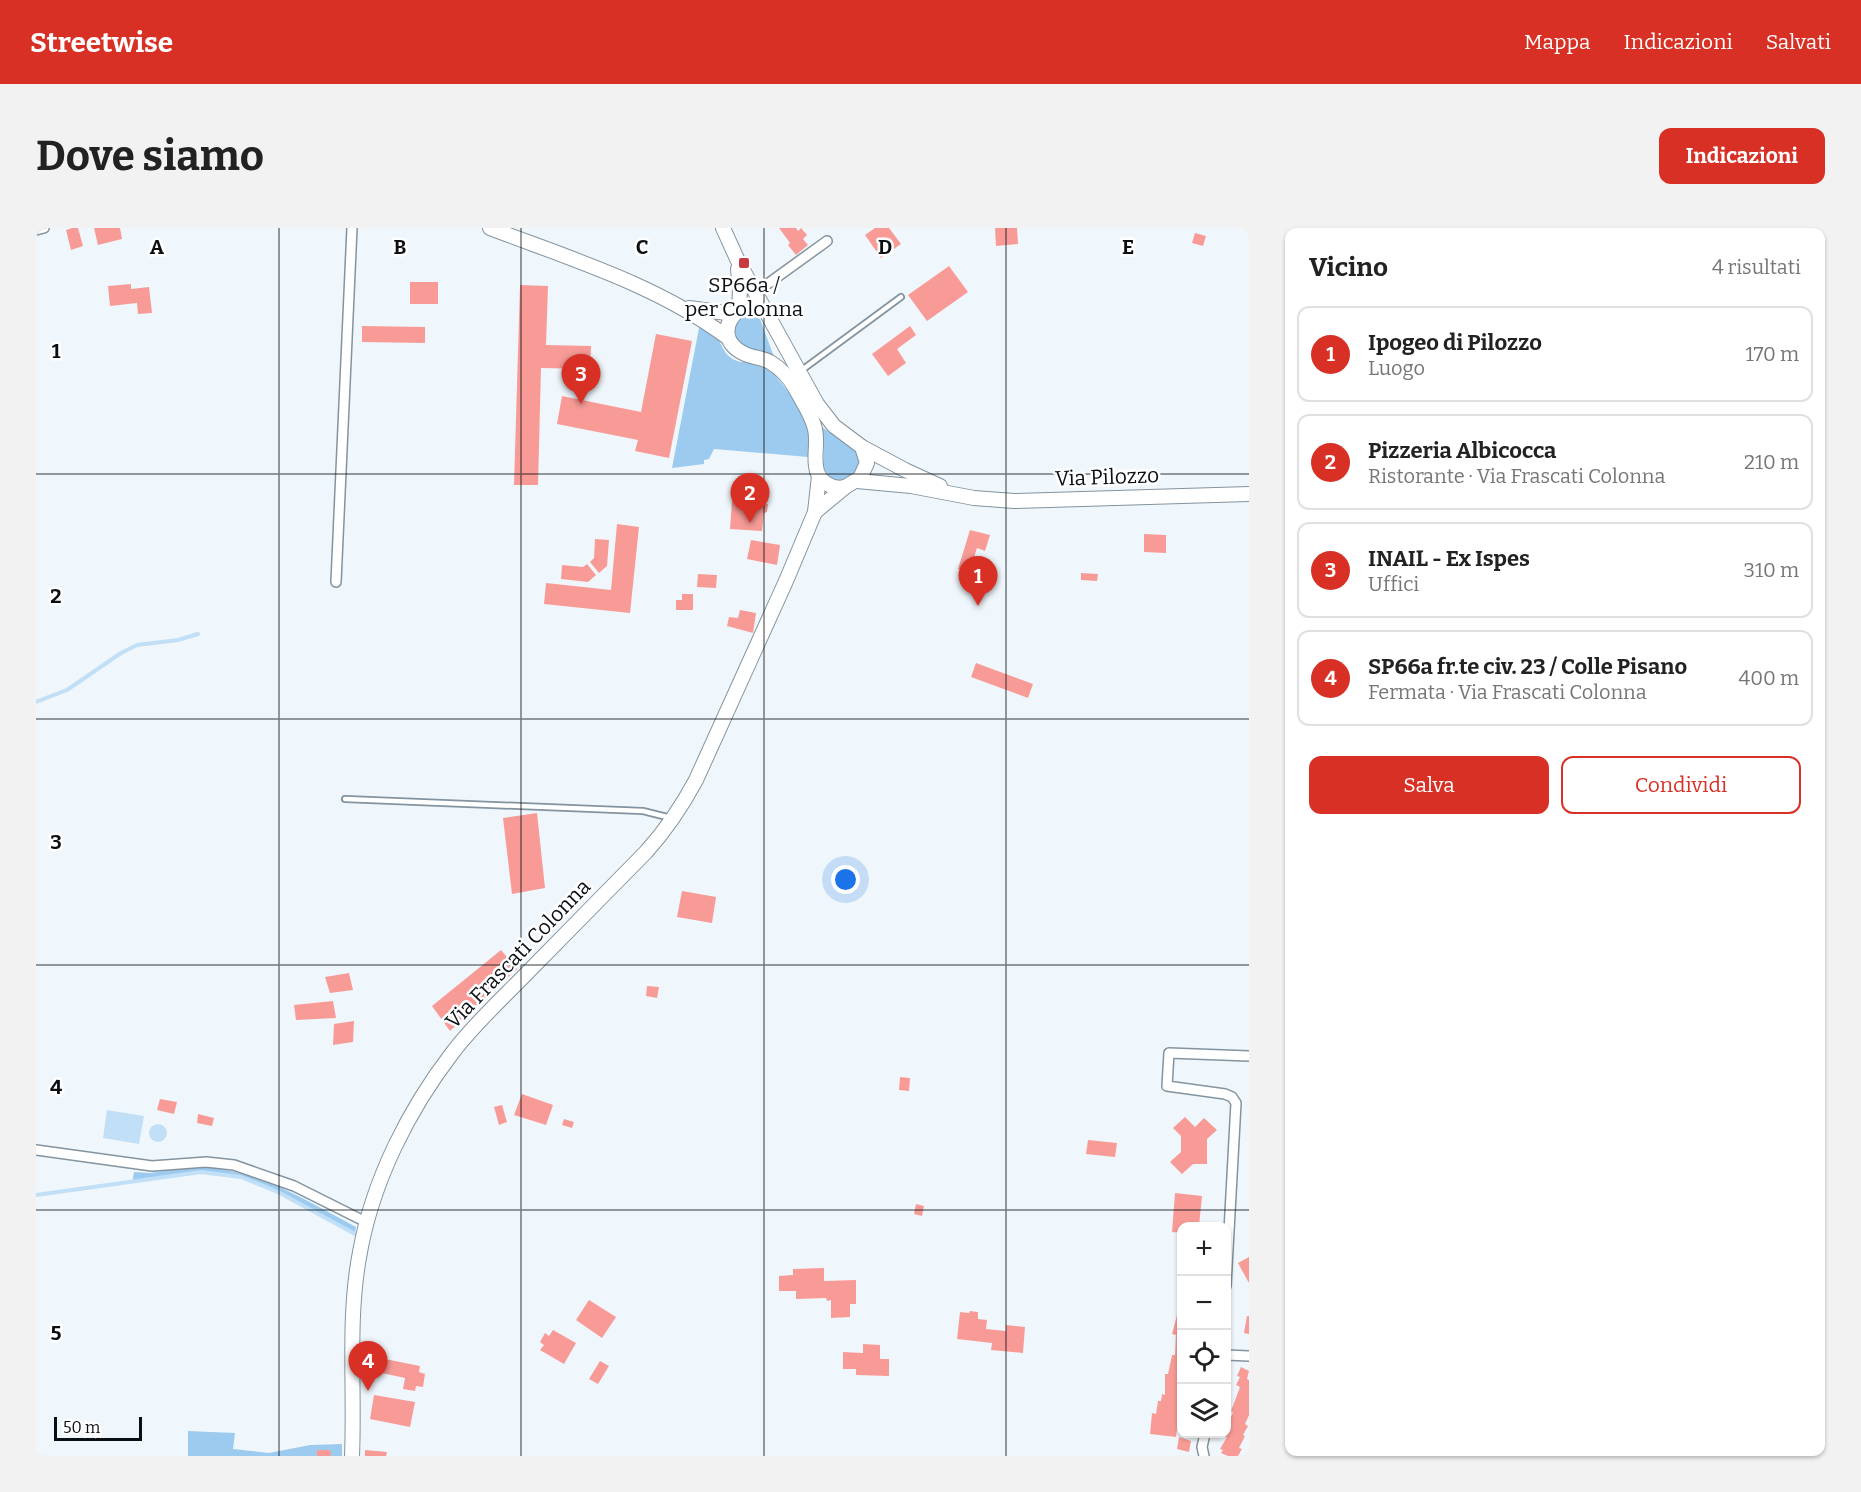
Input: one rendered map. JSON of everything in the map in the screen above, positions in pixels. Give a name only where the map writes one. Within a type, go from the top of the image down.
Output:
[{"type":"street","points":[[36,230],[44,228]]},
{"type":"street","points":[[336,582],[352,228]]},
{"type":"street","points":[[490,228],[592,267],[684,308],[736,312],[751,308],[766,311]]},
{"type":"street","points":[[723,228],[755,293],[827,419],[862,447],[867,464],[864,472],[851,484],[839,488],[831,486],[819,476]]},
{"type":"street","points":[[755,293],[827,241]]},
{"type":"street","points":[[727,337],[726,328],[736,312],[740,289],[738,261]]},
{"type":"street","name":"Via Frascati Colonna","points":[[352,1456],[352,1343],[359,1254],[366,1222],[388,1164],[428,1089],[454,1051],[492,1008],[646,852],[674,819],[696,780],[815,512],[819,476],[815,465],[817,442],[814,426],[792,383],[775,365],[763,358],[740,352],[727,337],[684,308]]},
{"type":"street","name":"Via Pilozzo","points":[[862,447],[905,470],[967,497]]},
{"type":"street","name":"Via Frascati Colonna","points":[[815,512],[851,484]]},
{"type":"street","name":"Via Pilozzo","points":[[851,484],[911,486],[967,497],[1027,501],[1249,495]]},
{"type":"street","points":[[1227,1276],[1236,1103],[1232,1097],[1225,1094],[1167,1086],[1169,1053],[1249,1056]]},
{"type":"street","points":[[36,1150],[152,1166],[206,1162],[234,1165],[294,1186],[366,1222]]},
{"type":"street","points":[[1231,1355],[1249,1356]]},
{"type":"street","points":[[1204,1438],[1202,1447],[1204,1456]]},
{"type":"lane","points":[[799,373],[901,297]]},
{"type":"lane","points":[[345,799],[643,811],[659,813],[674,819]]},
{"type":"shaded area","points":[[744,313],[759,316],[774,357],[744,346],[734,339],[732,326]]},
{"type":"shaded area","points":[[700,323],[719,340],[726,353],[734,360],[760,363],[778,378],[800,410],[809,430],[811,443],[808,457],[714,449],[709,459],[704,460],[704,464],[672,468]]},
{"type":"shaded area","points":[[822,427],[856,451],[859,459],[858,472],[840,483],[830,477],[823,467]]},
{"type":"shaded area","points":[[107,1110],[144,1116],[139,1144],[103,1138]]},
{"type":"shaded area","points":[[154,1124],[162,1124],[167,1129],[165,1140],[154,1142],[149,1137],[149,1129]]},
{"type":"shaded area","points":[[190,1167],[235,1172],[276,1186],[356,1227],[355,1234],[281,1193],[242,1178],[222,1174],[192,1173],[132,1183],[134,1172],[150,1173]]},
{"type":"shaded area","points":[[188,1431],[235,1433],[233,1449],[269,1453],[310,1445],[342,1444],[342,1456],[188,1456]]},
{"type":"building","points":[[78,228],[83,246],[71,250],[66,230]]},
{"type":"building","points":[[94,228],[120,228],[122,239],[98,245]]},
{"type":"building","points":[[779,228],[796,228],[798,231],[801,228],[807,235],[803,239],[808,245],[796,255]]},
{"type":"building","points":[[875,228],[889,228],[901,244],[881,258],[865,235]]},
{"type":"building","points":[[995,228],[1017,228],[1018,244],[996,246]]},
{"type":"building","points":[[1195,233],[1206,236],[1203,246],[1192,243]]},
{"type":"building","points":[[949,266],[968,292],[927,321],[908,295]]},
{"type":"building","points":[[410,282],[438,282],[438,304],[410,304]]},
{"type":"building","points":[[131,284],[131,289],[149,287],[152,313],[138,314],[137,303],[110,306],[108,286]]},
{"type":"building","points":[[520,285],[548,286],[546,345],[591,346],[590,369],[541,368],[538,485],[514,485]]},
{"type":"building","points":[[362,326],[425,327],[425,343],[362,342]]},
{"type":"building","points":[[910,326],[916,335],[897,349],[906,363],[888,376],[872,354]]},
{"type":"building","points":[[656,334],[692,341],[669,458],[635,451],[638,440],[557,424],[562,396],[641,412]]},
{"type":"building","points":[[732,501],[768,504],[767,512],[764,513],[762,531],[730,529]]},
{"type":"building","points":[[617,524],[639,527],[630,613],[544,604],[546,583],[611,590]]},
{"type":"building","points":[[970,530],[990,535],[985,551],[977,548],[969,573],[958,569]]},
{"type":"building","points":[[1144,534],[1166,535],[1166,553],[1144,552]]},
{"type":"building","points":[[595,539],[609,540],[607,566],[599,573],[590,562],[594,558]]},
{"type":"building","points":[[751,540],[780,545],[777,565],[747,559]]},
{"type":"building","points":[[587,564],[596,575],[588,582],[561,579],[562,565],[583,567]]},
{"type":"building","points":[[1081,573],[1098,574],[1097,581],[1081,580]]},
{"type":"building","points":[[698,574],[717,575],[716,588],[697,587]]},
{"type":"building","points":[[682,594],[693,594],[693,610],[676,610],[676,600],[682,600]]},
{"type":"building","points":[[740,610],[756,613],[753,633],[727,626],[729,617],[738,618]]},
{"type":"building","points":[[976,663],[1033,684],[1028,698],[971,677]]},
{"type":"building","points":[[537,813],[545,888],[512,894],[503,818]]},
{"type":"building","points":[[682,891],[716,897],[712,923],[677,917]]},
{"type":"building","points":[[501,950],[517,969],[450,1031],[432,1006]]},
{"type":"building","points":[[349,973],[353,990],[330,993],[325,977]]},
{"type":"building","points":[[647,986],[659,987],[657,998],[646,996]]},
{"type":"building","points":[[333,1001],[336,1018],[296,1020],[294,1005]]},
{"type":"building","points":[[354,1021],[353,1042],[333,1045],[334,1024]]},
{"type":"building","points":[[900,1077],[910,1078],[909,1091],[899,1090]]},
{"type":"building","points":[[522,1094],[553,1105],[546,1125],[514,1115]]},
{"type":"building","points":[[160,1099],[177,1102],[174,1114],[157,1110]]},
{"type":"building","points":[[502,1105],[507,1122],[499,1125],[494,1107]]},
{"type":"building","points":[[198,1114],[214,1118],[212,1126],[197,1123]]},
{"type":"building","points":[[1185,1117],[1195,1127],[1204,1118],[1217,1130],[1207,1139],[1207,1164],[1193,1164],[1182,1174],[1170,1162],[1181,1152],[1181,1136],[1173,1128]]},
{"type":"building","points":[[564,1119],[574,1122],[572,1128],[562,1125]]},
{"type":"building","points":[[1088,1140],[1117,1143],[1115,1157],[1086,1154]]},
{"type":"building","points":[[1175,1193],[1202,1196],[1199,1222],[1177,1222],[1177,1232],[1172,1232]]},
{"type":"building","points":[[916,1204],[924,1206],[922,1216],[914,1214]]},
{"type":"building","points":[[1249,1257],[1249,1283],[1238,1263]]},
{"type":"building","points":[[824,1268],[824,1281],[856,1280],[856,1304],[850,1304],[850,1317],[831,1318],[831,1300],[827,1301],[826,1298],[796,1299],[796,1291],[779,1291],[779,1276],[793,1275],[793,1269]]},
{"type":"building","points":[[589,1300],[616,1317],[602,1338],[576,1320]]},
{"type":"building","points":[[970,1311],[978,1312],[978,1319],[987,1320],[986,1329],[1006,1331],[1006,1325],[1025,1327],[1023,1353],[991,1350],[992,1343],[957,1339],[960,1312],[969,1313]]},
{"type":"building","points":[[1177,1315],[1176,1437],[1150,1434],[1152,1413],[1156,1414],[1158,1401],[1161,1401],[1162,1394],[1165,1395],[1165,1374],[1168,1374],[1172,1355],[1175,1355],[1176,1335],[1172,1334]]},
{"type":"building","points":[[1247,1316],[1249,1316],[1249,1334],[1244,1333]]},
{"type":"building","points":[[553,1330],[576,1343],[564,1364],[540,1350],[544,1345],[540,1342],[545,1333],[549,1336]]},
{"type":"building","points":[[863,1344],[880,1345],[880,1359],[889,1359],[889,1376],[856,1375],[856,1369],[843,1369],[843,1352],[863,1353]]},
{"type":"building","points":[[380,1358],[420,1366],[419,1372],[425,1374],[423,1387],[416,1386],[415,1391],[403,1389],[405,1378],[377,1372]]},
{"type":"building","points":[[600,1361],[609,1366],[598,1384],[589,1379]]},
{"type":"building","points":[[1241,1367],[1249,1371],[1247,1379],[1249,1380],[1249,1415],[1245,1424],[1248,1426],[1243,1435],[1245,1436],[1239,1448],[1242,1449],[1238,1456],[1228,1456],[1221,1453],[1223,1450],[1220,1449],[1226,1438],[1231,1438],[1233,1412],[1231,1411],[1240,1387],[1236,1385],[1240,1377],[1237,1376]]},
{"type":"building","points":[[374,1395],[415,1402],[410,1427],[370,1419]]},
{"type":"building","points":[[1179,1438],[1191,1441],[1189,1452],[1177,1449]]},
{"type":"building","points":[[317,1450],[330,1450],[331,1456],[317,1456]]},
{"type":"building","points":[[365,1450],[387,1452],[386,1456],[365,1456]]},
{"type":"waterway","points":[[36,702],[67,690],[121,653],[137,645],[178,640],[198,634]]},
{"type":"waterway","points":[[36,1195],[201,1172],[241,1177],[278,1192],[355,1234]]},
{"type":"place","name":"SP66a / per Colonna","points":[[744,263]]},
{"type":"place","name":"INAIL - Ex Ispes","points":[[581,404]]},
{"type":"place","name":"Pizzeria Albicocca","points":[[750,523]]},
{"type":"place","name":"Ipogeo di Pilozzo","points":[[978,606]]},
{"type":"place","name":"SP66a fr.te civ. 23 / Colle Pisano","points":[[368,1391]]}]
